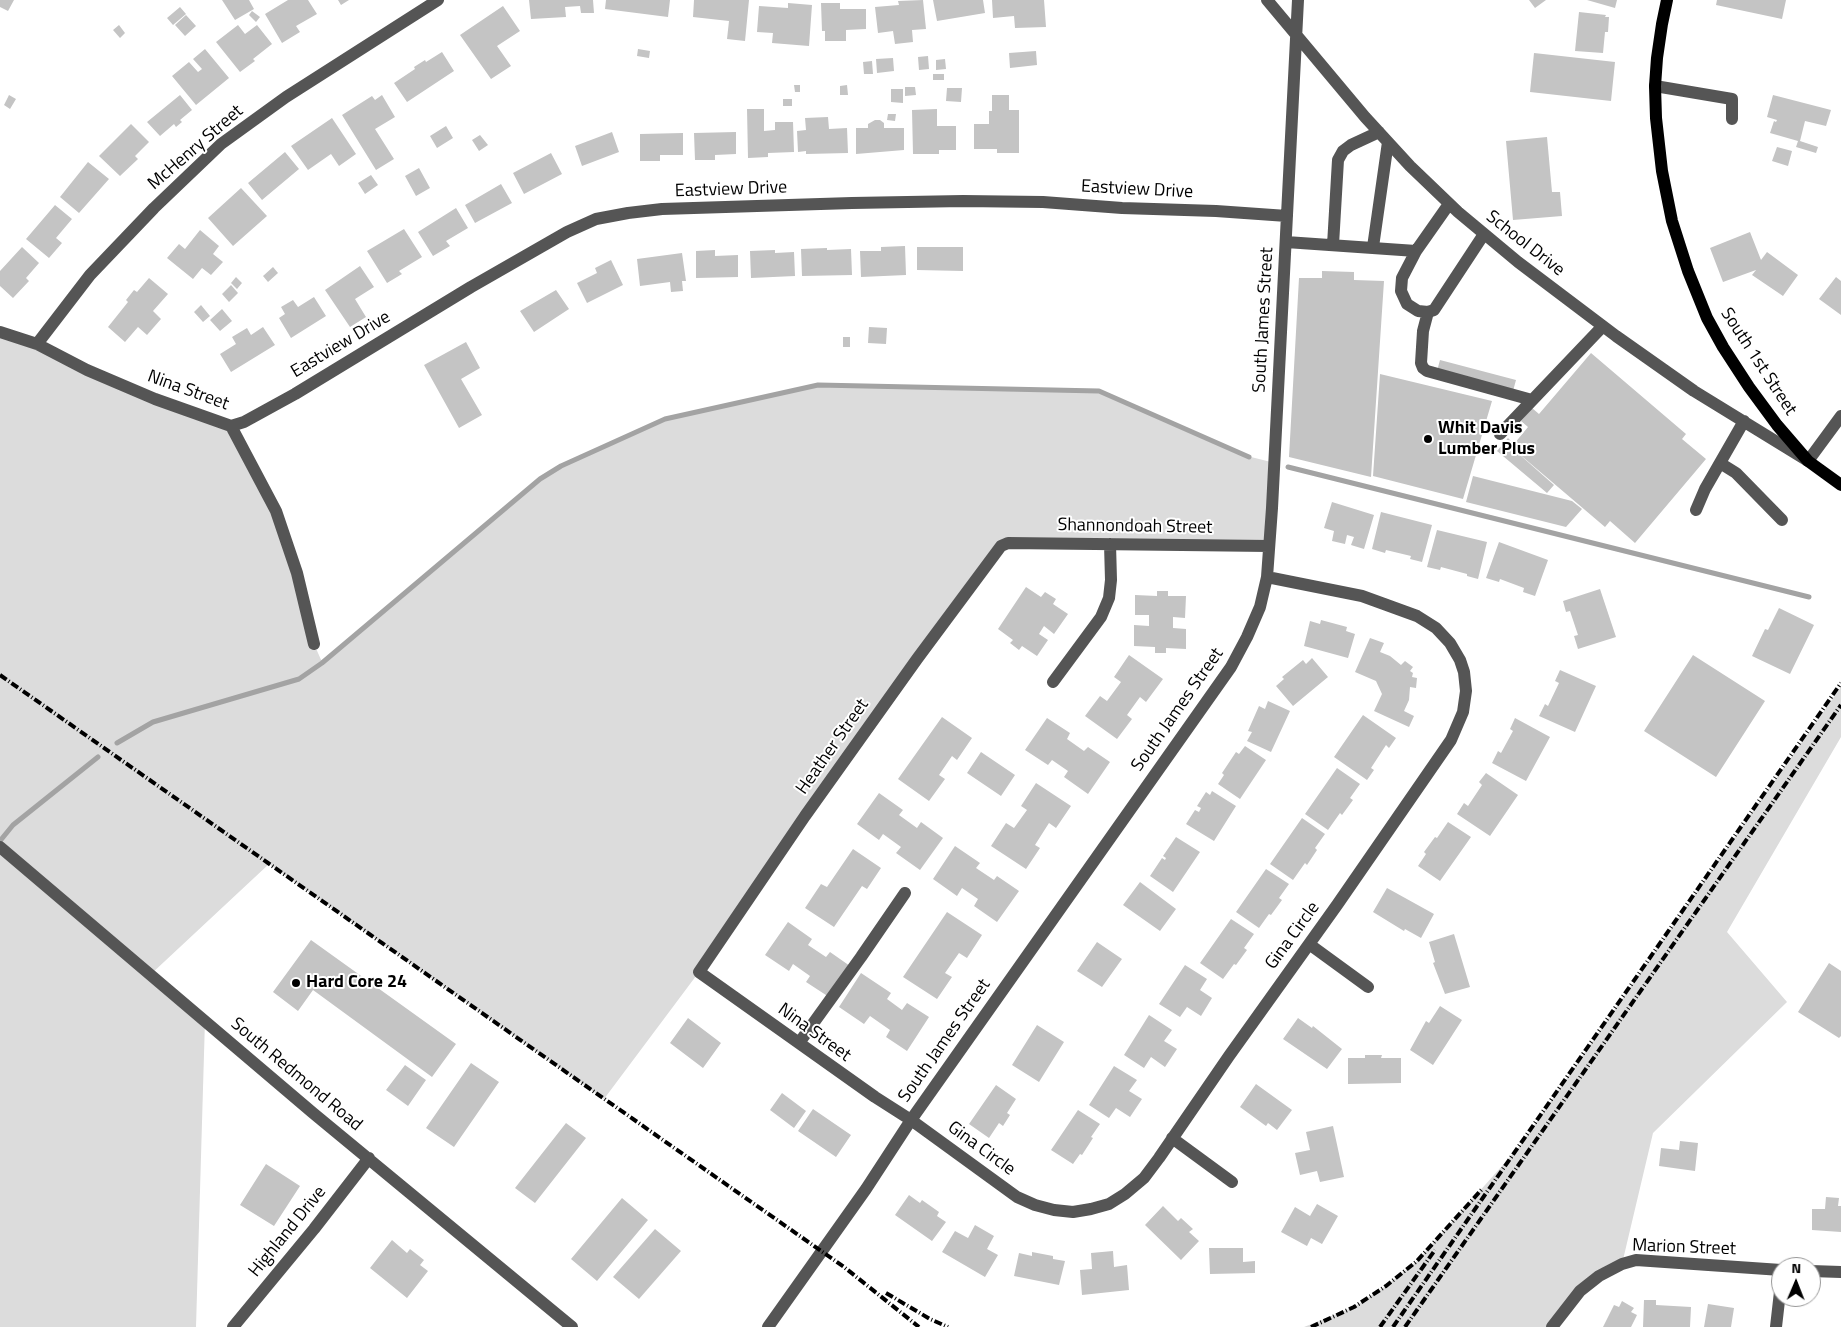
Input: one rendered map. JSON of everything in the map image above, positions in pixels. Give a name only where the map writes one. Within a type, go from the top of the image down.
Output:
[{"type":"main road","name":"South 1st Street","points":[[1667,0],[1662,24],[1655,86],[1656,118],[1662,171],[1672,221],[1688,271],[1707,318],[1749,387],[1777,425],[1808,461],[1841,485]]},
{"type":"street","name":"McHenry Street","points":[[37,344],[90,275],[154,208],[221,144],[286,97],[438,0]]},
{"type":"street","name":"School Drive","points":[[1267,0],[1410,166],[1449,204],[1484,234],[1603,326],[1694,391],[1808,461]]},
{"type":"street","name":"South James Street","points":[[768,1327],[866,1189],[911,1120],[1231,667],[1260,607],[1267,577],[1269,546],[1298,0]]},
{"type":"street","points":[[1655,86],[1732,99],[1732,119]]},
{"type":"street","points":[[1333,245],[1338,160],[1343,151],[1351,145],[1379,132]]},
{"type":"street","points":[[1373,247],[1388,142]]},
{"type":"street","name":"Eastview Drive","points":[[231,426],[244,422],[295,394],[471,287],[568,232],[596,219],[628,213],[662,210],[842,203],[963,201],[1043,202],[1287,216]]},
{"type":"street","points":[[1449,204],[1416,251],[1402,278],[1401,291],[1407,304],[1418,311],[1428,312],[1434,310],[1484,234]]},
{"type":"street","points":[[1286,242],[1416,251]]},
{"type":"street","points":[[1428,312],[1423,331],[1422,363],[1423,368],[1427,372],[1532,400]]},
{"type":"street","points":[[1500,434],[1603,326]]},
{"type":"street","name":"Nina Street","points":[[0,332],[37,344],[87,370],[155,399],[231,426],[276,511],[297,573],[314,644]]},
{"type":"street","points":[[1808,461],[1841,416]]},
{"type":"street","points":[[1696,510],[1705,488],[1744,421]]},
{"type":"street","points":[[1720,463],[1736,473],[1782,520]]},
{"type":"street","name":"Shannondoah Street","points":[[1001,546],[1008,543],[1269,546]]},
{"type":"street","points":[[1053,682],[1101,617],[1109,598],[1111,580],[1110,544]]},
{"type":"street","name":"Heather Street","points":[[699,972],[822,793],[1001,546]]},
{"type":"street","name":"Gina Circle","points":[[911,1120],[1017,1197],[1035,1205],[1073,1212],[1092,1210],[1109,1204],[1125,1194],[1144,1178],[1451,740],[1463,712],[1466,691],[1464,672],[1460,660],[1450,643],[1436,628],[1417,616],[1362,596],[1267,577]]},
{"type":"street","name":"South Redmond Road","points":[[4,850],[106,938],[572,1327]]},
{"type":"street","points":[[799,1043],[905,892]]},
{"type":"street","points":[[1309,944],[1368,987]]},
{"type":"street","name":"Nina Street","points":[[699,972],[875,1097],[911,1120]]},
{"type":"street","points":[[1172,1138],[1232,1182]]},
{"type":"street","name":"Highland Drive","points":[[233,1327],[314,1229],[369,1158]]},
{"type":"street","name":"Marion Street","points":[[1552,1327],[1580,1291],[1599,1276],[1622,1264],[1636,1260],[1771,1269]]},
{"type":"street","points":[[1821,1271],[1841,1272]]},
{"type":"street","points":[[1776,1327],[1778,1307]]},
{"type":"shaded area","points":[[0,332],[231,426],[292,557],[314,644],[322,662],[540,479],[561,466],[665,419],[818,385],[1099,391],[1247,456],[1275,463],[1269,546],[1008,543],[699,972],[604,1099],[269,864],[150,975],[205,1020],[196,1327],[0,1327]]},
{"type":"shaded area","points":[[1841,687],[1841,737],[1727,932],[1787,1002],[1653,1133],[1622,1264],[1599,1276],[1552,1327],[1304,1327],[1354,1307],[1386,1286],[1417,1261],[1519,1147]]},
{"type":"building","points":[[0,0],[14,0],[8,11],[0,7]]},
{"type":"building","points":[[222,0],[249,0],[254,9],[235,20]]},
{"type":"building","points":[[288,0],[308,0],[317,14],[296,26],[300,32],[282,43],[265,14]]},
{"type":"building","points":[[338,0],[349,0],[341,5]]},
{"type":"building","points":[[529,0],[593,0],[594,13],[581,13],[580,6],[565,7],[566,17],[531,19]]},
{"type":"building","points":[[606,0],[670,0],[668,17],[605,9]]},
{"type":"building","points":[[694,0],[749,0],[745,41],[727,39],[729,21],[693,17]]},
{"type":"building","points":[[923,0],[926,29],[912,30],[913,42],[895,44],[893,31],[878,33],[875,7],[899,5],[898,1]]},
{"type":"building","points":[[933,0],[983,0],[985,13],[937,21]]},
{"type":"building","points":[[992,0],[1044,0],[1046,27],[1015,28],[1014,16],[993,18]]},
{"type":"building","points":[[1529,0],[1546,0],[1535,8]]},
{"type":"building","points":[[1587,0],[1617,0],[1615,8]]},
{"type":"building","points":[[1717,0],[1786,0],[1782,19],[1716,5]]},
{"type":"building","points":[[788,3],[812,5],[809,46],[772,43],[773,33],[757,32],[759,6],[788,8]]},
{"type":"building","points":[[821,3],[840,3],[840,9],[866,9],[866,29],[846,30],[846,41],[825,41],[825,31],[822,31]]},
{"type":"building","points":[[503,6],[520,31],[497,46],[511,66],[491,79],[460,35]]},
{"type":"building","points":[[180,7],[186,14],[173,25],[167,18]]},
{"type":"building","points":[[252,11],[260,17],[256,22],[249,15]]},
{"type":"building","points":[[1579,12],[1609,17],[1603,53],[1575,51]]},
{"type":"building","points":[[186,15],[196,26],[185,36],[175,25]]},
{"type":"building","points":[[119,25],[125,33],[120,38],[113,30]]},
{"type":"building","points":[[238,25],[245,34],[257,25],[272,44],[253,59],[255,61],[240,72],[216,42]]},
{"type":"building","points":[[205,49],[229,78],[196,105],[172,76],[189,62],[198,72],[202,69],[193,59]]},
{"type":"building","points":[[638,49],[650,51],[649,58],[637,56]]},
{"type":"building","points":[[1036,51],[1037,65],[1010,68],[1009,53]]},
{"type":"building","points":[[442,52],[454,71],[407,102],[394,83],[415,69],[414,67]]},
{"type":"building","points":[[1534,53],[1615,62],[1611,101],[1530,92]]},
{"type":"building","points":[[928,56],[929,69],[919,70],[918,57]]},
{"type":"building","points":[[893,58],[894,71],[877,73],[876,59]]},
{"type":"building","points":[[945,59],[946,69],[936,70],[936,60]]},
{"type":"building","points":[[872,61],[873,74],[864,74],[863,62]]},
{"type":"building","points":[[933,74],[944,74],[944,80],[933,80]]},
{"type":"building","points":[[794,85],[800,85],[800,92],[795,92]]},
{"type":"building","points":[[847,85],[848,95],[840,95],[840,86]]},
{"type":"building","points":[[905,87],[915,87],[916,95],[905,96]]},
{"type":"building","points":[[947,88],[962,88],[961,102],[946,101]]},
{"type":"building","points":[[891,89],[903,89],[903,103],[891,102]]},
{"type":"building","points":[[9,95],[16,99],[10,109],[4,105]]},
{"type":"building","points":[[180,95],[192,110],[180,120],[182,122],[176,127],[174,124],[160,136],[147,122]]},
{"type":"building","points":[[382,95],[395,117],[375,129],[394,159],[376,170],[342,115],[372,96],[375,100]]},
{"type":"building","points":[[992,95],[1009,95],[1009,110],[1019,110],[1019,153],[997,153],[997,149],[974,149],[974,124],[989,124],[989,111],[992,111]]},
{"type":"building","points":[[1773,95],[1831,110],[1826,126],[1805,121],[1800,141],[1818,147],[1816,153],[1796,147],[1798,141],[1770,133],[1774,121],[1776,122],[1777,120],[1767,117]]},
{"type":"building","points":[[783,99],[792,99],[792,106],[783,106]]},
{"type":"building","points":[[747,109],[764,109],[764,131],[775,130],[775,122],[793,122],[794,152],[768,153],[768,157],[748,158]]},
{"type":"building","points":[[937,109],[937,126],[956,126],[956,150],[939,150],[939,154],[913,154],[912,110]]},
{"type":"building","points":[[888,114],[896,114],[895,121],[887,120]]},
{"type":"building","points":[[828,117],[829,129],[847,128],[848,153],[806,154],[806,151],[798,152],[797,131],[806,130],[805,118]]},
{"type":"building","points":[[332,118],[356,154],[339,166],[331,154],[308,170],[291,146]]},
{"type":"building","points":[[875,120],[880,120],[884,123],[884,128],[904,128],[904,150],[856,154],[856,128],[868,128],[868,124]]},
{"type":"building","points":[[131,124],[149,142],[135,156],[138,159],[120,176],[99,156]]},
{"type":"building","points":[[446,126],[453,138],[437,148],[430,136]]},
{"type":"building","points":[[612,132],[619,152],[582,166],[575,146]]},
{"type":"building","points":[[736,132],[736,154],[715,155],[715,160],[695,160],[694,133]]},
{"type":"building","points":[[683,133],[683,155],[660,155],[660,161],[640,161],[640,134]]},
{"type":"building","points":[[480,135],[488,145],[479,151],[472,140]]},
{"type":"building","points":[[1547,137],[1552,192],[1560,192],[1562,216],[1513,220],[1506,141]]},
{"type":"building","points":[[1777,147],[1792,151],[1788,166],[1772,161]]},
{"type":"building","points":[[285,152],[299,169],[262,200],[248,183]]},
{"type":"building","points":[[551,153],[562,174],[524,194],[513,173]]},
{"type":"building","points":[[88,162],[109,179],[79,213],[60,197]]},
{"type":"building","points":[[419,168],[430,188],[416,196],[405,176]]},
{"type":"building","points":[[371,175],[378,185],[365,194],[358,183]]},
{"type":"building","points":[[501,184],[512,203],[475,223],[465,205]]},
{"type":"building","points":[[241,188],[267,216],[233,246],[208,218]]},
{"type":"building","points":[[55,205],[72,219],[56,238],[62,243],[49,258],[26,239]]},
{"type":"building","points":[[456,208],[468,228],[446,241],[450,246],[433,256],[418,232]]},
{"type":"building","points":[[404,229],[422,257],[399,271],[402,274],[387,283],[367,251]]},
{"type":"building","points":[[200,230],[219,246],[213,254],[223,262],[211,275],[202,268],[193,279],[167,258],[179,244],[185,249]]},
{"type":"building","points":[[1750,232],[1761,260],[1767,252],[1798,275],[1783,296],[1752,275],[1756,270],[1723,282],[1710,248]]},
{"type":"building","points":[[905,246],[906,275],[861,277],[860,251],[881,251],[881,247]]},
{"type":"building","points":[[22,247],[39,263],[26,278],[29,281],[13,298],[0,286],[0,271]]},
{"type":"building","points":[[917,247],[963,247],[963,271],[917,270]]},
{"type":"building","points":[[827,248],[827,250],[851,249],[852,275],[802,276],[801,249]]},
{"type":"building","points":[[715,250],[715,256],[738,255],[738,277],[696,278],[696,251]]},
{"type":"building","points":[[775,250],[775,253],[794,252],[795,276],[751,278],[750,251]]},
{"type":"building","points":[[682,253],[686,281],[682,281],[683,291],[671,292],[670,282],[640,286],[637,259]]},
{"type":"building","points":[[611,260],[623,285],[587,303],[577,283],[597,273],[595,268]]},
{"type":"building","points":[[360,266],[374,287],[355,299],[366,317],[350,327],[325,290]]},
{"type":"building","points":[[273,267],[278,273],[268,282],[263,276]]},
{"type":"building","points":[[1322,271],[1354,272],[1354,280],[1384,281],[1371,477],[1289,457],[1299,278],[1322,278]]},
{"type":"building","points":[[236,277],[242,283],[237,289],[231,283]]},
{"type":"building","points":[[1836,277],[1841,281],[1841,315],[1819,299]]},
{"type":"building","points":[[149,278],[168,294],[153,311],[161,319],[147,335],[138,327],[125,342],[108,327],[128,302],[126,300],[134,290],[137,292]]},
{"type":"building","points":[[231,285],[238,293],[229,302],[222,294]]},
{"type":"building","points":[[556,290],[569,309],[534,332],[520,311]]},
{"type":"building","points":[[314,297],[326,316],[291,338],[279,318],[285,314],[281,307],[293,300],[298,307]]},
{"type":"building","points":[[201,305],[210,316],[203,322],[194,312]]},
{"type":"building","points":[[222,309],[232,321],[220,331],[210,320]]},
{"type":"building","points":[[263,327],[275,345],[231,372],[220,354],[236,344],[232,337],[247,328],[251,335]]},
{"type":"building","points":[[869,327],[887,328],[886,344],[868,343]]},
{"type":"building","points":[[843,337],[850,337],[850,347],[843,347]]},
{"type":"building","points":[[466,342],[480,368],[461,379],[482,415],[459,428],[424,365]]},
{"type":"building","points":[[1591,353],[1686,434],[1682,439],[1706,459],[1635,543],[1610,521],[1605,527],[1511,447],[1554,485],[1547,493],[1497,451],[1508,438],[1514,444],[1528,427],[1521,421],[1532,408],[1539,414]]},
{"type":"building","points":[[1440,360],[1516,380],[1513,391],[1437,371]]},
{"type":"building","name":"Whit Davis Lumber Plus","points":[[1380,374],[1492,401],[1463,499],[1373,476]]},
{"type":"building","points":[[1473,476],[1572,501],[1582,509],[1566,527],[1466,502]]},
{"type":"building","points":[[1332,502],[1374,515],[1364,549],[1351,545],[1354,537],[1347,535],[1345,544],[1332,541],[1334,531],[1324,528]]},
{"type":"building","points":[[1381,512],[1432,525],[1422,562],[1410,559],[1411,556],[1386,550],[1385,553],[1372,549]]},
{"type":"building","points":[[1437,530],[1487,542],[1478,579],[1441,567],[1440,570],[1427,567]]},
{"type":"building","points":[[1499,542],[1548,560],[1535,596],[1523,592],[1524,588],[1500,579],[1499,582],[1486,578]]},
{"type":"building","points":[[1026,587],[1041,597],[1045,592],[1056,599],[1053,604],[1068,614],[1054,634],[1044,626],[1039,634],[1048,640],[1037,656],[1022,646],[1019,650],[1010,643],[1013,640],[998,629]]},
{"type":"building","points":[[1600,589],[1616,637],[1578,649],[1574,636],[1578,635],[1570,611],[1566,612],[1563,601]]},
{"type":"building","points":[[1157,591],[1168,591],[1168,596],[1186,596],[1185,618],[1173,617],[1173,628],[1186,629],[1186,649],[1166,648],[1166,653],[1155,653],[1155,647],[1134,646],[1134,625],[1149,626],[1149,615],[1135,615],[1135,595],[1157,596]]},
{"type":"building","points":[[1779,608],[1814,625],[1790,674],[1752,656],[1765,629],[1768,630]]},
{"type":"building","points":[[1321,620],[1347,627],[1346,631],[1355,634],[1348,658],[1304,646],[1310,621],[1320,624]]},
{"type":"building","points":[[1370,638],[1384,643],[1380,652],[1390,656],[1401,665],[1405,661],[1413,667],[1410,671],[1413,673],[1412,677],[1417,678],[1416,688],[1410,687],[1409,700],[1404,711],[1414,716],[1409,727],[1374,711],[1382,694],[1376,681],[1355,672]]},
{"type":"building","points":[[1129,655],[1163,679],[1146,702],[1140,697],[1127,715],[1132,719],[1117,739],[1085,716],[1100,696],[1107,701],[1121,682],[1114,677]]},
{"type":"building","points":[[1693,655],[1765,701],[1716,777],[1644,731]]},
{"type":"building","points":[[1312,658],[1328,677],[1293,706],[1276,686],[1284,679],[1282,677],[1303,660],[1306,664]]},
{"type":"building","points":[[1560,670],[1596,686],[1575,732],[1539,716],[1545,704],[1548,706],[1559,683],[1555,681]]},
{"type":"building","points":[[1268,701],[1290,711],[1271,752],[1247,741],[1252,732],[1248,731],[1259,706],[1265,709]]},
{"type":"building","points":[[1363,715],[1396,738],[1389,748],[1386,745],[1371,768],[1374,770],[1367,780],[1334,757]]},
{"type":"building","points":[[942,717],[972,738],[957,760],[952,756],[939,775],[945,779],[929,801],[898,779]]},
{"type":"building","points":[[1047,718],[1070,733],[1067,739],[1084,751],[1088,747],[1110,762],[1088,794],[1064,777],[1068,771],[1052,760],[1048,765],[1025,750]]},
{"type":"building","points":[[1515,718],[1550,737],[1526,781],[1492,763],[1498,751],[1501,753],[1513,731],[1510,729]]},
{"type":"building","points":[[1245,746],[1266,760],[1240,799],[1218,784],[1224,775],[1222,773],[1236,752],[1239,754]]},
{"type":"building","points":[[981,752],[1015,775],[1001,796],[967,773]]},
{"type":"building","points":[[1337,768],[1360,784],[1350,798],[1353,800],[1342,815],[1340,813],[1328,830],[1305,814]]},
{"type":"building","points":[[1486,773],[1518,795],[1490,836],[1457,814],[1464,803],[1468,806],[1482,785],[1479,782]]},
{"type":"building","points":[[1036,783],[1071,806],[1056,828],[1049,823],[1035,845],[1040,848],[1026,869],[991,846],[1006,823],[1014,828],[1027,810],[1021,806]]},
{"type":"building","points":[[1212,791],[1236,806],[1214,841],[1186,824],[1195,810],[1199,812],[1201,808],[1197,806],[1206,792],[1210,795]]},
{"type":"building","points":[[879,793],[903,810],[899,815],[917,828],[921,822],[943,838],[920,870],[896,853],[901,847],[883,834],[879,840],[857,824]]},
{"type":"building","points":[[1302,818],[1325,834],[1315,848],[1317,850],[1307,865],[1305,863],[1293,880],[1270,864]]},
{"type":"building","points":[[1448,822],[1471,837],[1440,881],[1418,866],[1426,854],[1424,852]]},
{"type":"building","points":[[1176,837],[1200,852],[1173,892],[1150,876],[1162,858],[1165,860],[1166,858],[1163,856]]},
{"type":"building","points":[[955,846],[980,863],[976,868],[994,880],[997,876],[1019,891],[997,922],[974,906],[978,899],[962,888],[957,896],[933,879]]},
{"type":"building","points":[[853,849],[881,868],[867,889],[862,886],[834,927],[805,908],[821,884],[827,887]]},
{"type":"building","points":[[1266,869],[1289,884],[1279,898],[1282,900],[1259,928],[1236,912]]},
{"type":"building","points":[[1140,882],[1176,909],[1160,931],[1123,905]]},
{"type":"building","points":[[1387,888],[1434,914],[1421,938],[1405,929],[1404,931],[1373,912]]},
{"type":"building","points":[[947,912],[982,935],[967,958],[959,953],[945,973],[952,977],[937,999],[903,977]]},
{"type":"building","points":[[1231,919],[1254,934],[1244,948],[1247,950],[1223,979],[1200,963]]},
{"type":"building","points":[[788,922],[812,939],[808,945],[826,957],[830,952],[850,966],[829,997],[806,982],[810,976],[793,964],[789,971],[765,955]]},
{"type":"building","points":[[1454,934],[1470,987],[1445,994],[1433,963],[1435,962],[1429,942]]},
{"type":"building","points":[[311,940],[456,1044],[432,1077],[313,990],[298,1011],[273,992]]},
{"type":"building","points":[[1097,942],[1122,959],[1102,987],[1077,971]]},
{"type":"building","points":[[1829,963],[1841,971],[1841,1036],[1839,1038],[1798,1012]]},
{"type":"building","points":[[1185,965],[1207,979],[1200,990],[1212,998],[1201,1016],[1187,1007],[1180,1017],[1159,1004]]},
{"type":"building","points":[[861,973],[891,993],[887,999],[902,1010],[907,1003],[929,1017],[907,1051],[886,1037],[890,1030],[870,1016],[864,1024],[839,1007]]},
{"type":"building","points":[[1440,1006],[1462,1020],[1433,1065],[1410,1050],[1426,1021],[1429,1023]]},
{"type":"building","points":[[1149,1015],[1172,1030],[1164,1041],[1177,1049],[1165,1067],[1151,1057],[1144,1068],[1124,1055]]},
{"type":"building","points":[[688,1018],[721,1043],[703,1068],[670,1043]]},
{"type":"building","points":[[1298,1018],[1312,1028],[1313,1026],[1342,1049],[1327,1069],[1283,1039]]},
{"type":"building","points":[[1037,1025],[1064,1042],[1039,1082],[1012,1065]]},
{"type":"building","points":[[1365,1055],[1382,1055],[1381,1058],[1401,1058],[1401,1083],[1348,1084],[1348,1058],[1365,1058]]},
{"type":"building","points":[[471,1063],[499,1082],[454,1147],[426,1128]]},
{"type":"building","points":[[405,1065],[426,1080],[408,1106],[386,1090]]},
{"type":"building","points":[[1114,1066],[1137,1080],[1129,1091],[1142,1099],[1130,1117],[1116,1108],[1109,1118],[1089,1105]]},
{"type":"building","points":[[1256,1084],[1292,1110],[1277,1130],[1268,1123],[1266,1126],[1240,1107]]},
{"type":"building","points":[[996,1085],[1016,1099],[1007,1113],[1010,1115],[1003,1126],[999,1123],[989,1138],[969,1124]]},
{"type":"building","points":[[782,1093],[806,1111],[794,1128],[770,1110]]},
{"type":"building","points":[[813,1109],[851,1135],[836,1157],[798,1131]]},
{"type":"building","points":[[1078,1110],[1100,1124],[1082,1155],[1080,1154],[1073,1164],[1051,1150]]},
{"type":"building","points":[[566,1123],[586,1138],[535,1203],[515,1188]]},
{"type":"building","points":[[1333,1126],[1344,1177],[1320,1182],[1317,1171],[1300,1175],[1295,1153],[1310,1150],[1306,1132]]},
{"type":"building","points":[[1680,1141],[1698,1143],[1695,1171],[1659,1166],[1661,1148],[1679,1150]]},
{"type":"building","points":[[266,1164],[300,1186],[274,1226],[240,1205]]},
{"type":"building","points":[[909,1195],[920,1203],[922,1200],[939,1212],[937,1216],[946,1222],[932,1241],[895,1215]]},
{"type":"building","points":[[1826,1197],[1839,1198],[1838,1206],[1841,1206],[1841,1232],[1812,1230],[1812,1209],[1825,1209]]},
{"type":"building","points":[[622,1198],[648,1220],[597,1281],[571,1259]]},
{"type":"building","points":[[1317,1204],[1338,1216],[1322,1244],[1311,1238],[1307,1246],[1281,1232],[1295,1207],[1310,1216]]},
{"type":"building","points":[[1163,1206],[1178,1221],[1181,1218],[1193,1229],[1189,1232],[1199,1241],[1181,1260],[1145,1225]]},
{"type":"building","points":[[975,1225],[994,1236],[987,1249],[998,1255],[985,1277],[942,1252],[955,1231],[968,1238]]},
{"type":"building","points":[[655,1229],[681,1251],[639,1299],[613,1277]]},
{"type":"building","points":[[392,1240],[407,1253],[410,1249],[424,1260],[420,1265],[428,1271],[407,1298],[370,1268]]},
{"type":"building","points":[[1209,1248],[1243,1248],[1243,1262],[1255,1261],[1255,1273],[1210,1274]]},
{"type":"building","points":[[1113,1251],[1114,1267],[1127,1265],[1129,1290],[1082,1295],[1080,1270],[1092,1269],[1091,1253]]},
{"type":"building","points":[[1032,1252],[1053,1256],[1053,1259],[1065,1261],[1059,1285],[1014,1276],[1019,1253],[1032,1256]]},
{"type":"building","points":[[1644,1300],[1656,1300],[1656,1305],[1691,1307],[1690,1327],[1643,1327]]},
{"type":"building","points":[[1622,1301],[1634,1308],[1631,1312],[1637,1315],[1631,1327],[1603,1327],[1614,1305],[1619,1307]]},
{"type":"building","points":[[1708,1304],[1734,1308],[1731,1327],[1704,1327]]},
{"type":"waterway","points":[[117,743],[153,722],[299,679],[322,663],[540,479],[561,466],[665,419],[818,385],[1099,391],[1249,457]]},
{"type":"waterway","points":[[1288,467],[1809,597]]},
{"type":"waterway","points":[[0,841],[13,825],[98,757]]},
{"type":"railway","points":[[0,675],[844,1267],[919,1327]]},
{"type":"railway","points":[[1393,1327],[1841,683]]},
{"type":"railway","points":[[1405,1327],[1841,705]]},
{"type":"railway","points":[[1311,1327],[1354,1307],[1386,1286],[1417,1261],[1483,1188]]},
{"type":"railway","points":[[1380,1327],[1435,1250]]},
{"type":"railway","points":[[886,1293],[930,1319],[948,1327]]},
{"type":"place","name":"Whit Davis Lumber Plus","points":[[1428,439]]},
{"type":"place","name":"Hard Core 24","points":[[296,983]]}]
